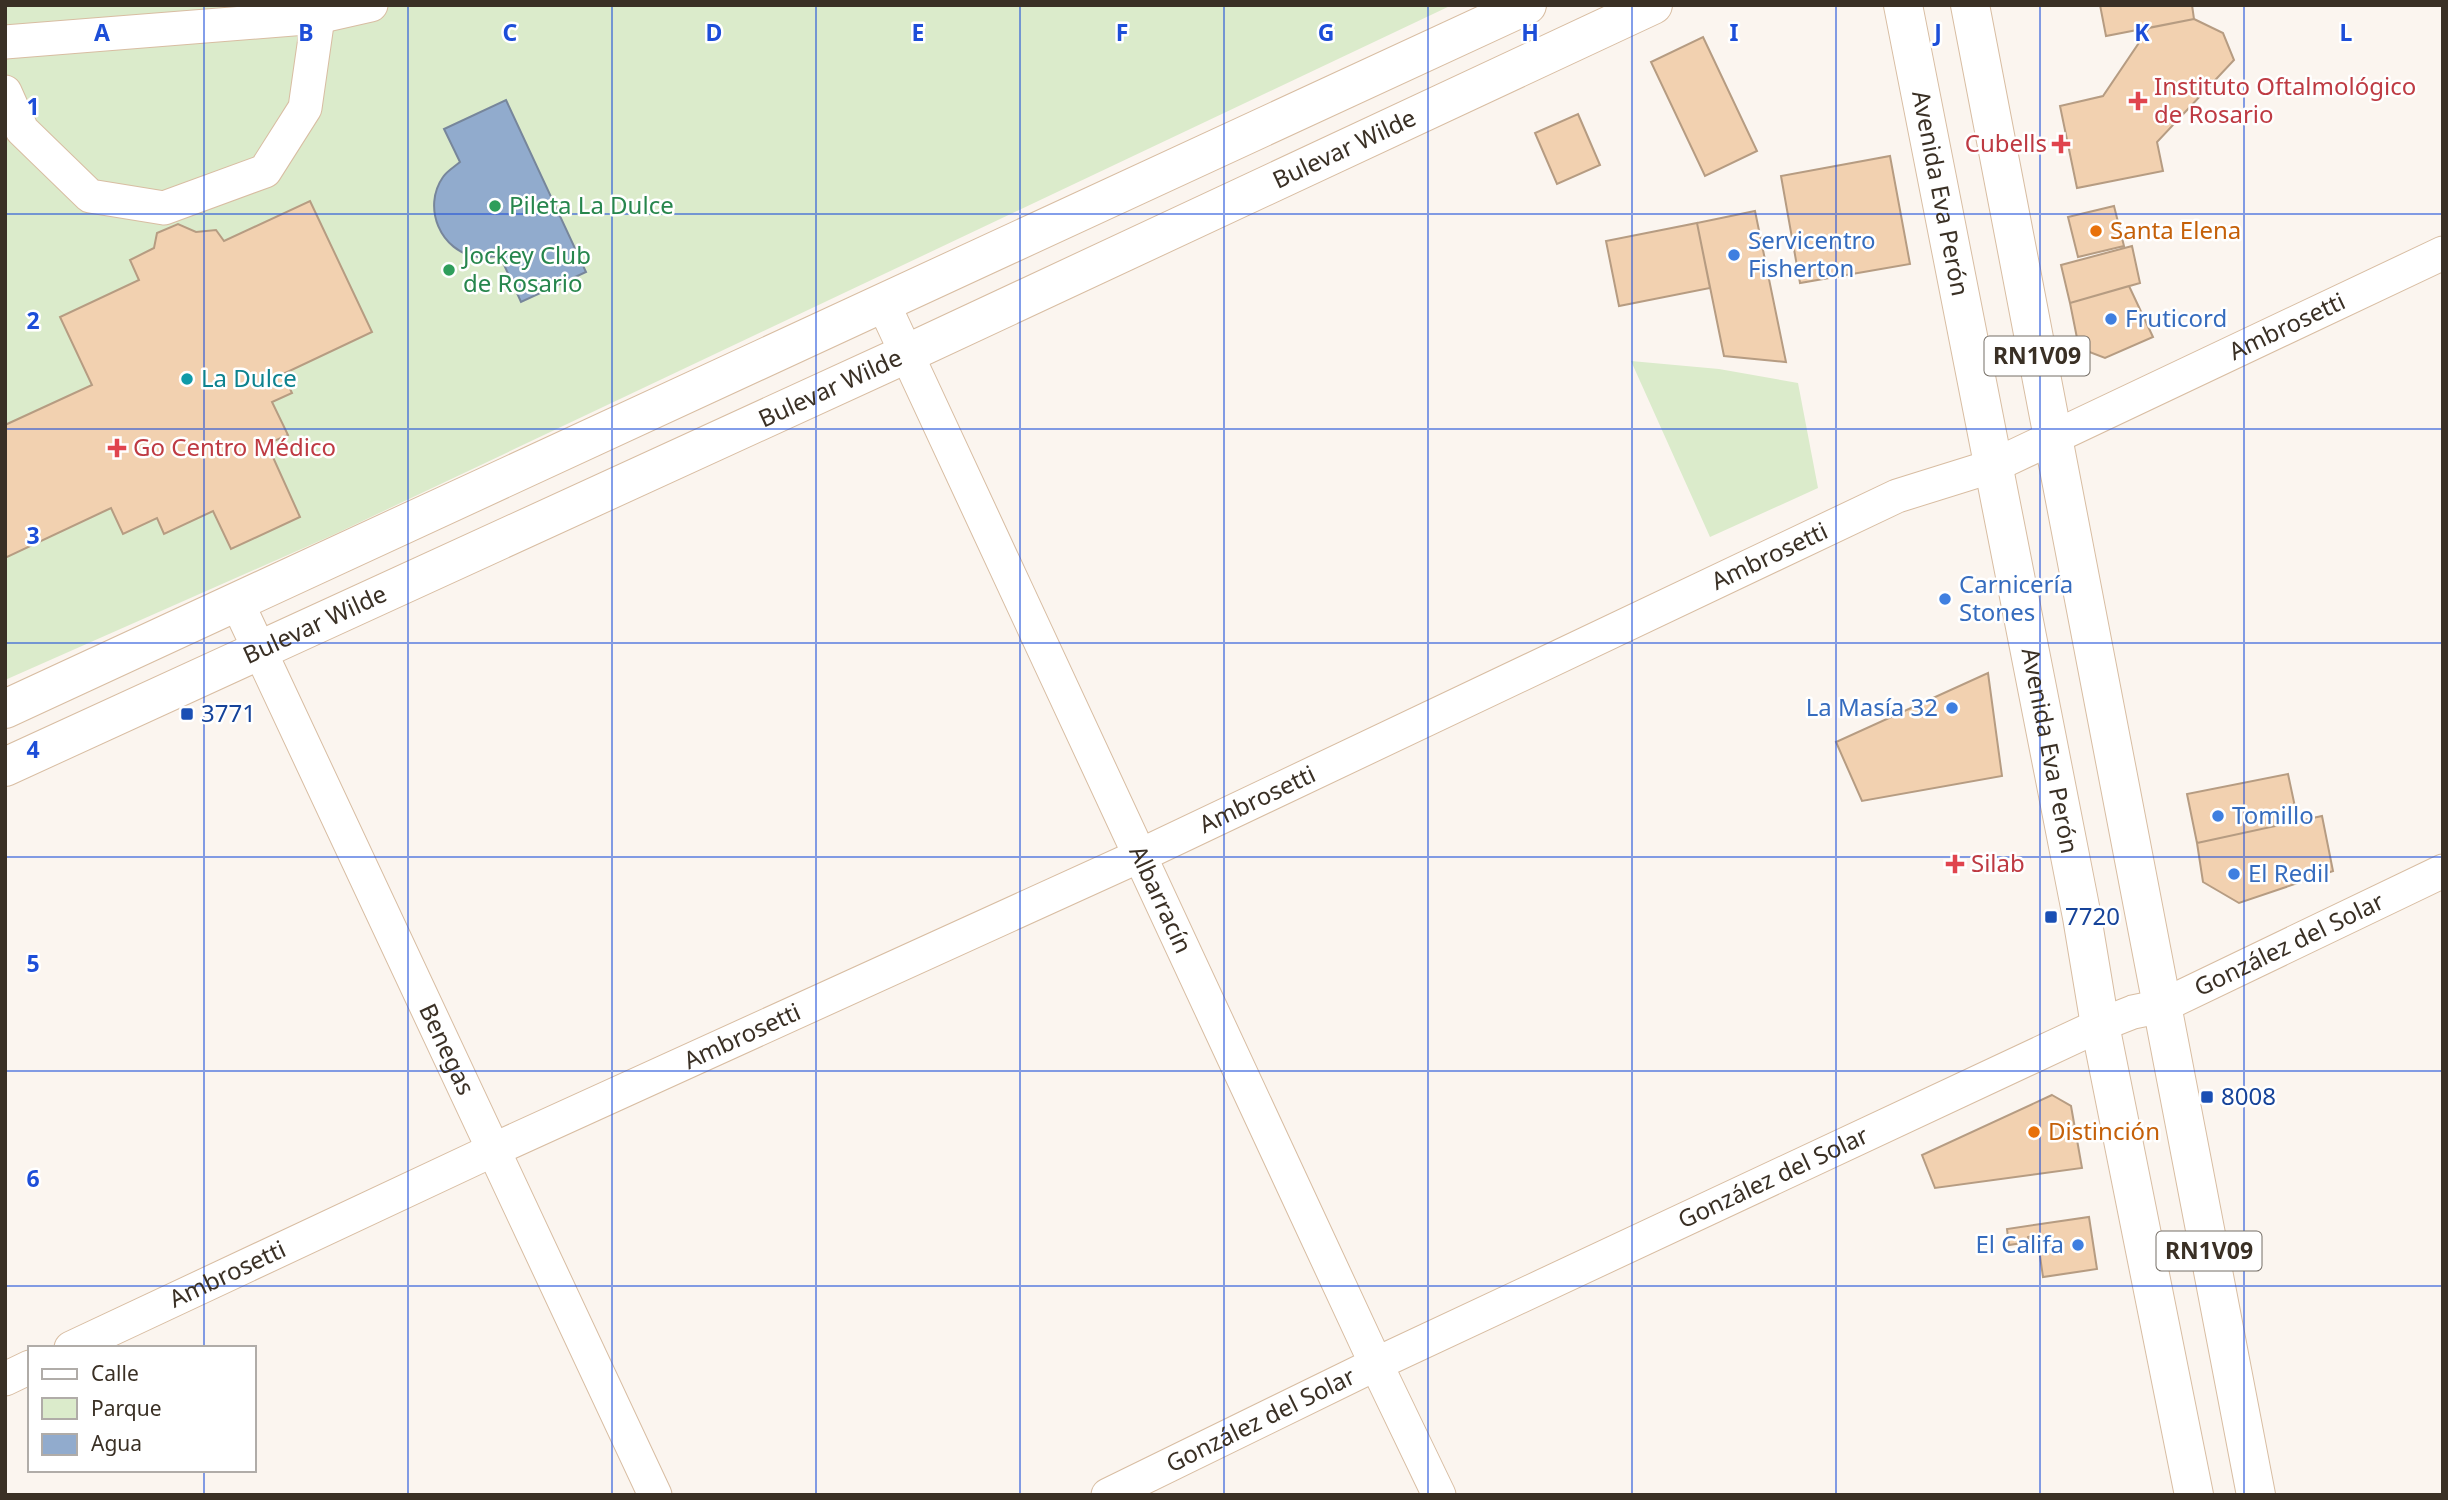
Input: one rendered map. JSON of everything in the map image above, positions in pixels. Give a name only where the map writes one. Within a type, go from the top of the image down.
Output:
[{"type":"main road","points":[[5,709],[1527,5]]},
{"type":"main road","name":"Bulevar Wilde","points":[[5,768],[906,354],[1653,5]]},
{"type":"main road","name":"Avenida Eva Perón","points":[[1903,5],[2082,916],[2099,1025],[2194,1495]]},
{"type":"main road","name":"RN1V09","points":[[1970,5],[2256,1495]]},
{"type":"street","points":[[5,42],[318,17],[371,5]]},
{"type":"street","points":[[5,92],[22,130],[90,196],[164,208],[265,171],[305,108],[318,17]]},
{"type":"street","name":"Ambrosetti","points":[[75,1346],[494,1150],[1139,856],[1897,496],[1993,466],[2443,253]]},
{"type":"street","name":"Albarracín","points":[[883,303],[1439,1495]]},
{"type":"street","name":"Benegas","points":[[237,602],[655,1495]]},
{"type":"street","name":"González del Solar","points":[[1108,1495],[1376,1364],[2099,1025],[2133,1012],[2162,1006],[2443,871]]},
{"type":"street","points":[[5,1378],[28,1368]]},
{"type":"green space","name":"Jockey Club de Rosario","points":[[5,5],[1452,5],[333,535],[5,680]]},
{"type":"green space","points":[[1631,361],[1719,369],[1798,383],[1818,488],[1710,537]]},
{"type":"water","name":"Pileta La Dulce","points":[[506,100],[586,272],[521,302],[500,256],[478,257],[465,253],[454,247],[445,237],[438,226],[434,201],[445,175],[460,162],[444,129]]},
{"type":"building","points":[[2100,5],[2192,5],[2194,19],[2106,36]]},
{"type":"building","name":"Instituto Oftalmológico de Rosario","points":[[2194,19],[2223,33],[2234,60],[2157,142],[2163,171],[2077,188],[2060,106],[2103,96],[2149,28]]},
{"type":"building","points":[[1703,37],[1757,151],[1705,176],[1651,62]]},
{"type":"building","points":[[1578,114],[1600,165],[1557,184],[1535,133]]},
{"type":"building","points":[[1890,156],[1910,264],[1800,283],[1781,176]]},
{"type":"building","name":"La Dulce","points":[[310,201],[372,332],[283,374],[292,393],[272,402],[288,435],[267,444],[300,517],[231,549],[213,511],[164,534],[157,518],[123,534],[111,508],[5,558],[5,425],[92,385],[60,317],[139,280],[130,260],[154,248],[157,233],[178,224],[196,232],[216,230],[224,241]]},
{"type":"building","name":"Santa Elena","points":[[2114,206],[2124,246],[2078,257],[2068,217]]},
{"type":"building","name":"Servicentro Fisherton","points":[[1755,211],[1786,362],[1724,356],[1697,223]]},
{"type":"building","points":[[1697,223],[1710,288],[1619,306],[1606,241]]},
{"type":"building","points":[[2132,246],[2140,283],[2070,303],[2061,265]]},
{"type":"building","points":[[2129,286],[2153,337],[2105,358],[2079,348],[2070,303]]},
{"type":"building","name":"La Masía 32","points":[[1988,673],[2002,776],[1862,801],[1836,742]]},
{"type":"building","points":[[2288,774],[2298,821],[2197,843],[2187,794]]},
{"type":"building","points":[[2322,816],[2333,871],[2239,903],[2203,882],[2197,843]]},
{"type":"building","points":[[2052,1095],[2071,1106],[2082,1168],[1935,1188],[1922,1155]]},
{"type":"building","points":[[2089,1217],[2097,1269],[2043,1277],[2037,1235],[2028,1237],[2029,1242],[2009,1245],[2007,1229]]},
{"type":"place","name":"Instituto Oftalmológico de Rosario","points":[[2138,101]]},
{"type":"place","name":"Cubells","points":[[2061,144]]},
{"type":"place","name":"Pileta La Dulce","points":[[495,206]]},
{"type":"place","name":"Santa Elena","points":[[2096,231]]},
{"type":"place","name":"Servicentro Fisherton","points":[[1734,255]]},
{"type":"place","name":"Jockey Club de Rosario","points":[[449,270]]},
{"type":"place","name":"Fruticord","points":[[2111,319]]},
{"type":"place","name":"La Dulce","points":[[187,379]]},
{"type":"place","name":"Go Centro Médico","points":[[117,448]]},
{"type":"place","name":"Carnicería Stones","points":[[1945,599]]},
{"type":"place","name":"La Masía 32","points":[[1952,708]]},
{"type":"place","name":"3771","points":[[187,714]]},
{"type":"place","name":"Tomillo","points":[[2218,816]]},
{"type":"place","name":"Silab","points":[[1955,864]]},
{"type":"place","name":"El Redil","points":[[2234,874]]},
{"type":"place","name":"7720","points":[[2051,917]]},
{"type":"place","name":"8008","points":[[2207,1097]]},
{"type":"place","name":"Distinción","points":[[2034,1132]]},
{"type":"place","name":"El Califa","points":[[2078,1245]]}]
